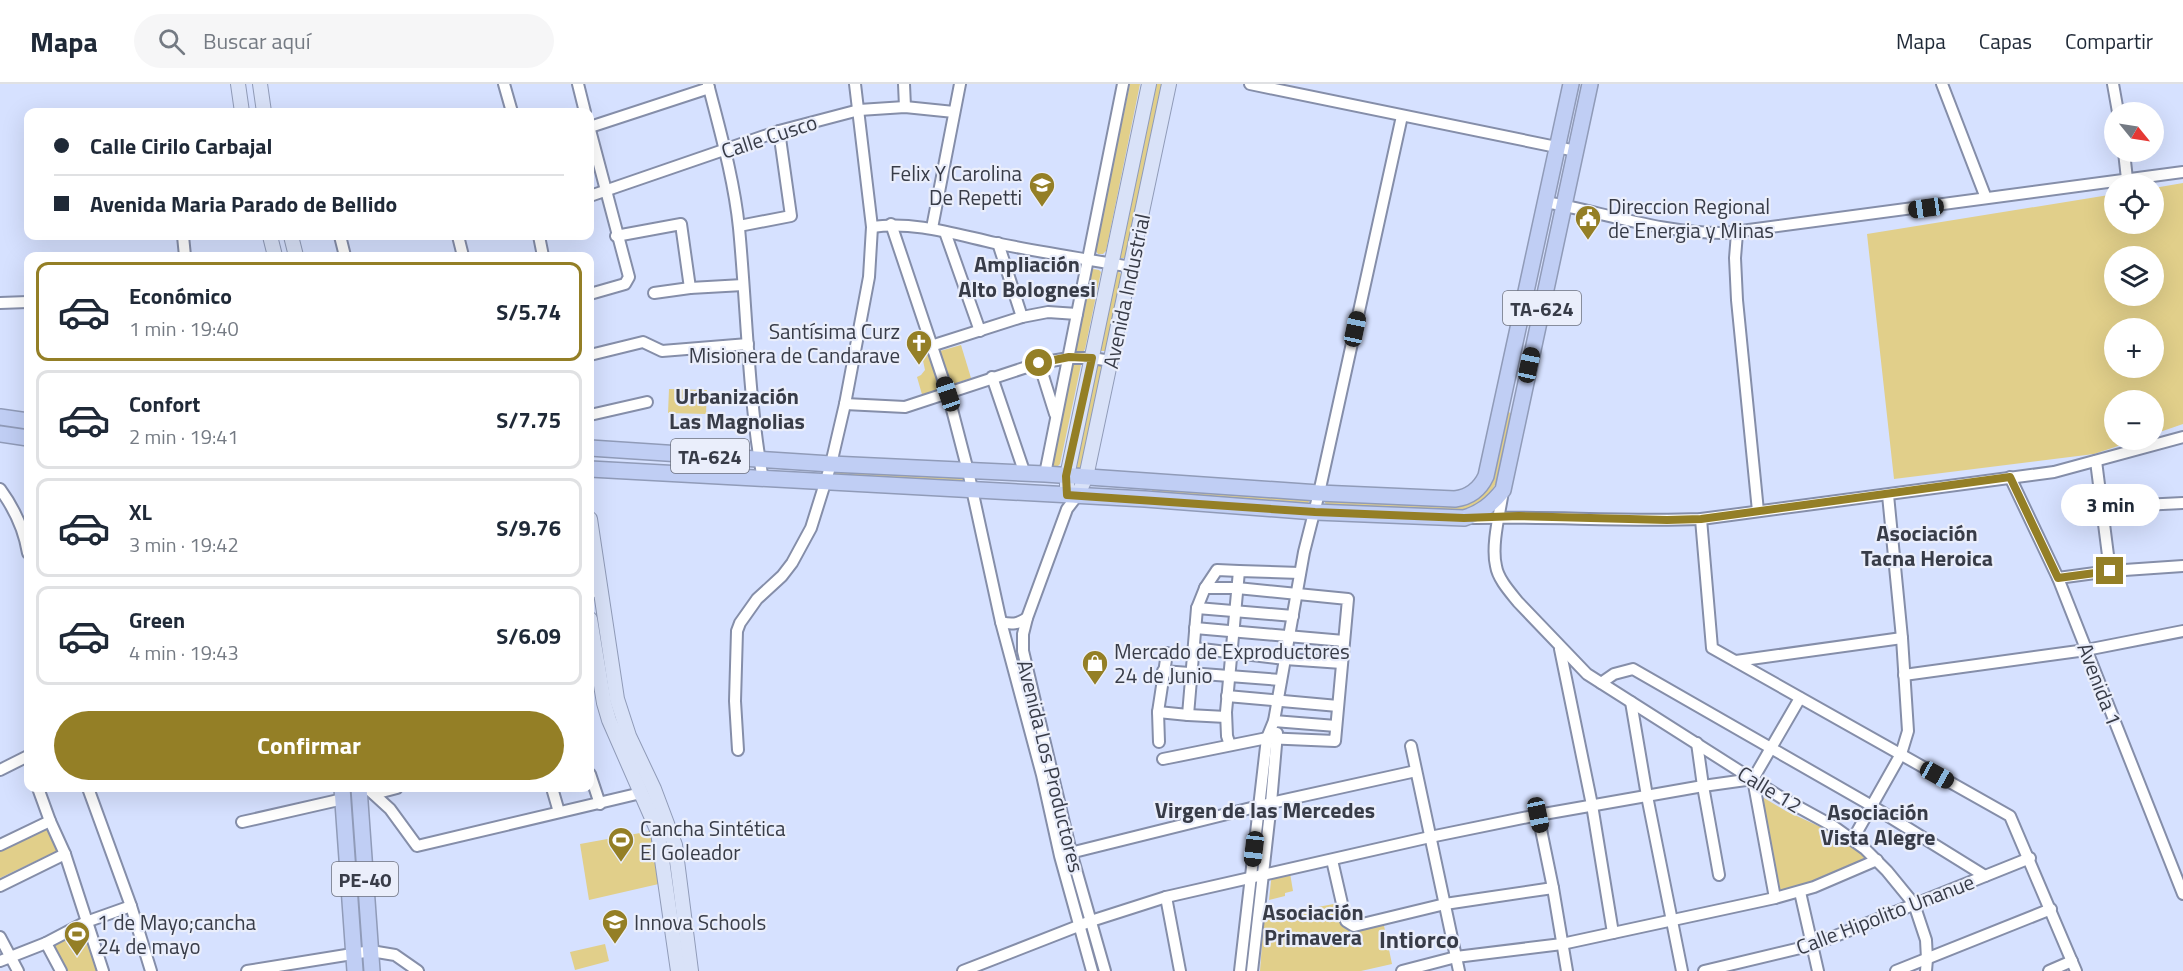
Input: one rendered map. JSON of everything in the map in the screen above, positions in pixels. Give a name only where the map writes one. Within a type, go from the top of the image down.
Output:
[{"type":"highway","name":"TA-624","points":[[594,448],[831,464],[1045,474],[1319,493],[1455,499],[1469,495],[1479,487],[1486,476],[1571,84]]},
{"type":"highway","name":"TA-624","points":[[1503,490],[1590,84]]},
{"type":"highway","points":[[1501,407],[1519,410]]},
{"type":"highway","points":[[0,417],[24,420]]},
{"type":"highway","points":[[0,434],[24,437]]},
{"type":"highway","name":"TA-624","points":[[594,469],[1145,499],[1315,512],[1464,518]]},
{"type":"highway","points":[[1145,499],[1147,482]]},
{"type":"highway","points":[[1464,518],[1486,508],[1503,490]]},
{"type":"highway","name":"PE-40","points":[[359,792],[372,971]]},
{"type":"highway","name":"PE-40","points":[[343,793],[355,971]]},
{"type":"main road","points":[[238,84],[241,108]]},
{"type":"main road","points":[[260,84],[263,108]]},
{"type":"main road","name":"Avenida Industrial","points":[[1072,496],[1066,476],[1149,84]]},
{"type":"main road","name":"Avenida Industrial","points":[[1072,496],[1086,477],[1170,84]]},
{"type":"main road","points":[[594,591],[622,718],[661,823],[661,843],[678,971]]},
{"type":"main road","points":[[594,642],[606,712],[641,793],[675,845],[691,971]]},
{"type":"street","points":[[504,84],[511,108]]},
{"type":"street","points":[[578,84],[584,108]]},
{"type":"street","points":[[738,750],[735,701],[737,631],[757,599],[782,576],[792,563],[811,528],[826,483],[846,404],[869,278],[872,227],[855,84]]},
{"type":"street","points":[[904,84],[905,107]]},
{"type":"street","points":[[932,228],[960,84]]},
{"type":"street","points":[[1045,474],[1123,84]]},
{"type":"street","points":[[1250,84],[1576,151]]},
{"type":"street","points":[[1942,84],[1986,198]]},
{"type":"street","points":[[2113,84],[2116,102]]},
{"type":"street","points":[[594,127],[708,86],[725,150],[739,226],[748,344],[763,480]]},
{"type":"street","name":"Calle Cusco","points":[[594,195],[779,130],[859,110],[905,107],[954,112]]},
{"type":"street","points":[[1240,971],[1259,806],[1300,573],[1402,116]]},
{"type":"street","points":[[739,226],[791,216],[779,130]]},
{"type":"street","points":[[594,145],[616,236],[629,277],[628,282],[620,286],[594,293]]},
{"type":"street","points":[[2164,174],[2183,172]]},
{"type":"street","points":[[1546,202],[1684,230],[1737,233],[2104,182]]},
{"type":"street","points":[[616,236],[681,224],[690,288]]},
{"type":"street","points":[[872,227],[891,224],[932,228],[998,243],[1131,267]]},
{"type":"street","name":"Avenida Los Productores","points":[[891,224],[948,394],[973,491],[1001,622],[1042,775],[1065,854],[1090,921],[1105,971]]},
{"type":"street","points":[[945,232],[980,331]]},
{"type":"street","points":[[1737,233],[1735,258],[1737,300],[1758,511]]},
{"type":"street","points":[[998,243],[1022,317]]},
{"type":"street","points":[[654,293],[743,285]]},
{"type":"street","points":[[0,303],[24,302]]},
{"type":"street","points":[[931,346],[1022,317],[1048,312],[1077,314]]},
{"type":"street","points":[[594,354],[644,342],[662,351],[748,344]]},
{"type":"street","points":[[846,404],[905,407],[1039,363],[1069,357],[1111,361]]},
{"type":"street","points":[[1039,363],[1056,415]]},
{"type":"street","points":[[992,377],[1024,474]]},
{"type":"street","points":[[594,413],[647,402]]},
{"type":"street","points":[[1464,518],[1519,516],[1701,519],[2054,471],[2183,437]]},
{"type":"street","points":[[2096,461],[2110,571]]},
{"type":"street","name":"Avenida 1","points":[[2010,477],[2058,578],[2183,894]]},
{"type":"street","points":[[0,489],[17,517],[24,535]]},
{"type":"street","points":[[1503,490],[1506,504],[1519,516]]},
{"type":"street","name":"Calle 12","points":[[1503,490],[1496,544],[1496,567],[1500,577],[1518,602],[1576,664],[1601,683],[1853,839],[1877,860],[1914,904],[1923,930],[1927,959],[1926,971]]},
{"type":"street","points":[[1853,839],[1901,754],[1908,731],[1902,638],[1888,495]]},
{"type":"street","name":"Avenida Los Productores","points":[[1072,496],[1023,634],[1026,666],[1078,926],[1092,971]]},
{"type":"street","points":[[2102,507],[2183,503]]},
{"type":"street","points":[[1464,518],[1484,525],[1496,544]]},
{"type":"street","points":[[1701,519],[1713,648],[2010,816],[2030,858],[2075,968],[2049,971]]},
{"type":"street","points":[[2058,578],[2110,571],[2183,566]]},
{"type":"street","points":[[1188,715],[1197,608],[1205,588],[1217,570],[1300,573]]},
{"type":"street","points":[[1230,746],[1226,717],[1227,696],[1239,571]]},
{"type":"street","points":[[1163,759],[1272,738],[1332,743],[1336,739],[1347,599],[1237,588],[1205,588]]},
{"type":"street","points":[[1197,608],[1293,616]]},
{"type":"street","points":[[1001,622],[1019,623],[1027,618]]},
{"type":"street","points":[[1196,628],[1344,641]]},
{"type":"street","points":[[1904,675],[2086,650],[2183,631]]},
{"type":"street","points":[[1736,661],[1902,638]]},
{"type":"street","points":[[1559,646],[1592,805],[1613,933]]},
{"type":"street","points":[[1194,648],[1342,663]]},
{"type":"street","points":[[1159,742],[1158,712],[1167,653]]},
{"type":"street","points":[[1601,683],[1614,674],[1634,669],[1872,806],[1984,876]]},
{"type":"street","points":[[1163,671],[1281,680]]},
{"type":"street","points":[[1227,696],[1338,706]]},
{"type":"street","points":[[1775,898],[1753,779],[1800,698]]},
{"type":"street","points":[[1631,702],[1682,971]]},
{"type":"street","points":[[1158,712],[1226,717]]},
{"type":"street","points":[[1274,721],[1336,726]]},
{"type":"street","points":[[1252,971],[1271,803],[1272,738]]},
{"type":"street","points":[[1697,743],[1719,876]]},
{"type":"street","points":[[1411,746],[1459,971]]},
{"type":"street","points":[[0,770],[24,760]]},
{"type":"street","points":[[1065,854],[1271,803],[1416,771]]},
{"type":"street","points":[[963,971],[1090,921],[1166,897],[1538,815],[1753,779]]},
{"type":"street","points":[[594,786],[600,804]]},
{"type":"street","points":[[39,792],[65,854],[103,971]]},
{"type":"street","points":[[89,792],[131,906],[151,971]]},
{"type":"street","points":[[372,792],[390,809],[417,846],[641,793]]},
{"type":"street","points":[[553,792],[559,812]]},
{"type":"street","points":[[242,822],[343,793]]},
{"type":"street","points":[[1538,815],[1567,971]]},
{"type":"street","points":[[0,845],[50,821]]},
{"type":"street","points":[[0,886],[65,854]]},
{"type":"street","name":"Calle Hipolito Unanue","points":[[1704,971],[1813,945],[2030,858]]},
{"type":"street","points":[[1332,860],[1346,921],[1358,927],[1445,904],[1553,888]]},
{"type":"street","points":[[1401,971],[1456,957],[1562,944],[1775,898],[1800,892],[1877,860]]},
{"type":"street","points":[[1800,892],[1818,971]]},
{"type":"street","points":[[1166,897],[1179,971]]},
{"type":"street","points":[[5,958],[46,943],[86,922],[131,906]]},
{"type":"street","points":[[1896,971],[2051,909]]},
{"type":"street","points":[[0,937],[5,958],[18,971]]},
{"type":"street","points":[[46,943],[61,971]]},
{"type":"street","points":[[248,971],[370,951],[395,955],[418,971]]},
{"type":"shaded area","points":[[1130,84],[1140,84],[1106,251],[1098,254],[1095,250]]},
{"type":"shaded area","points":[[1154,84],[1164,84],[1128,254],[1120,258],[1118,252]]},
{"type":"shaded area","points":[[2183,183],[2183,424],[2164,431],[2164,390],[2104,390],[2104,450],[2106,450],[2094,454],[1894,479],[1867,234],[2104,196],[2104,234],[2164,234],[2164,186]]},
{"type":"shaded area","points":[[1093,269],[1101,272],[1085,349],[1083,352],[1078,352],[1075,348],[1090,273]]},
{"type":"shaded area","points":[[1117,270],[1123,276],[1109,347],[1105,351],[1100,351],[1098,347]]},
{"type":"shaded area","points":[[961,345],[971,378],[951,385],[940,351]]},
{"type":"shaded area","points":[[929,349],[942,391],[923,398],[917,377],[925,370],[922,356]]},
{"type":"shaded area","points":[[1073,362],[1081,365],[1060,464],[1053,466],[1050,462],[1070,366]]},
{"type":"shaded area","points":[[1102,363],[1105,367],[1081,468],[1076,468],[1074,464],[1095,364]]},
{"type":"shaded area","points":[[669,389],[707,390],[706,414],[668,413]]},
{"type":"shaded area","points":[[1506,410],[1513,415],[1500,474],[1486,498],[1474,507],[1459,513],[1328,506],[1325,503],[1325,499],[1467,502]]},
{"type":"shaded area","points":[[839,469],[960,476],[963,482],[836,477],[835,472]]},
{"type":"shaded area","points":[[1156,487],[1308,498],[1309,502],[1306,505],[1153,495],[1152,490]]},
{"type":"shaded area","points":[[1759,795],[1786,811],[1838,835],[1866,858],[1862,863],[1806,886],[1777,894]]},
{"type":"shaded area","points":[[48,819],[59,850],[0,878],[0,842]]},
{"type":"shaded area","name":"Cancha Sintética El Goleador","points":[[651,831],[663,883],[589,900],[580,844]]},
{"type":"shaded area","points":[[1290,873],[1293,891],[1285,893],[1285,896],[1269,900],[1273,876]]},
{"type":"shaded area","points":[[1339,903],[1344,928],[1383,921],[1392,964],[1361,971],[1260,971],[1264,917]]},
{"type":"shaded area","points":[[82,928],[97,971],[67,971],[53,943]]},
{"type":"shaded area","points":[[605,944],[609,961],[575,970],[570,952]]},
{"type":"place","name":"Felix Y Carolina De Repetti","points":[[1042,208]]},
{"type":"place","name":"Direccion Regional de Energia y Minas","points":[[1588,241]]},
{"type":"place","name":"Santísima Curz Misionera de Candarave","points":[[919,366]]},
{"type":"place","name":"Mercado de Exproductores 24 de Junio","points":[[1095,686]]},
{"type":"place","name":"Cancha Sintética El Goleador","points":[[621,863]]},
{"type":"place","name":"Innova Schools","points":[[615,945]]},
{"type":"place","name":"1 de Mayo;cancha 24 de mayo","points":[[77,957]]},
{"type":"district","name":"Ampliación Alto Bolognesi","points":[[1027,276]]},
{"type":"district","name":"Urbanización Las Magnolias","points":[[737,408]]},
{"type":"district","name":"Asociación Tacna Heroica","points":[[1927,546]]},
{"type":"district","name":"Virgen de las Mercedes","points":[[1265,810]]},
{"type":"district","name":"Asociación Vista Alegre","points":[[1878,824]]},
{"type":"district","name":"Asociación Primavera","points":[[1313,924]]},
{"type":"district","name":"Intiorco","points":[[1419,939]]},
{"type":"route","points":[[1039,363],[1069,357],[1092,358],[1066,476],[1067,495],[1315,512],[1464,518],[1519,516],[1667,520],[1701,519],[2010,477],[2058,578],[2110,571]]}]
